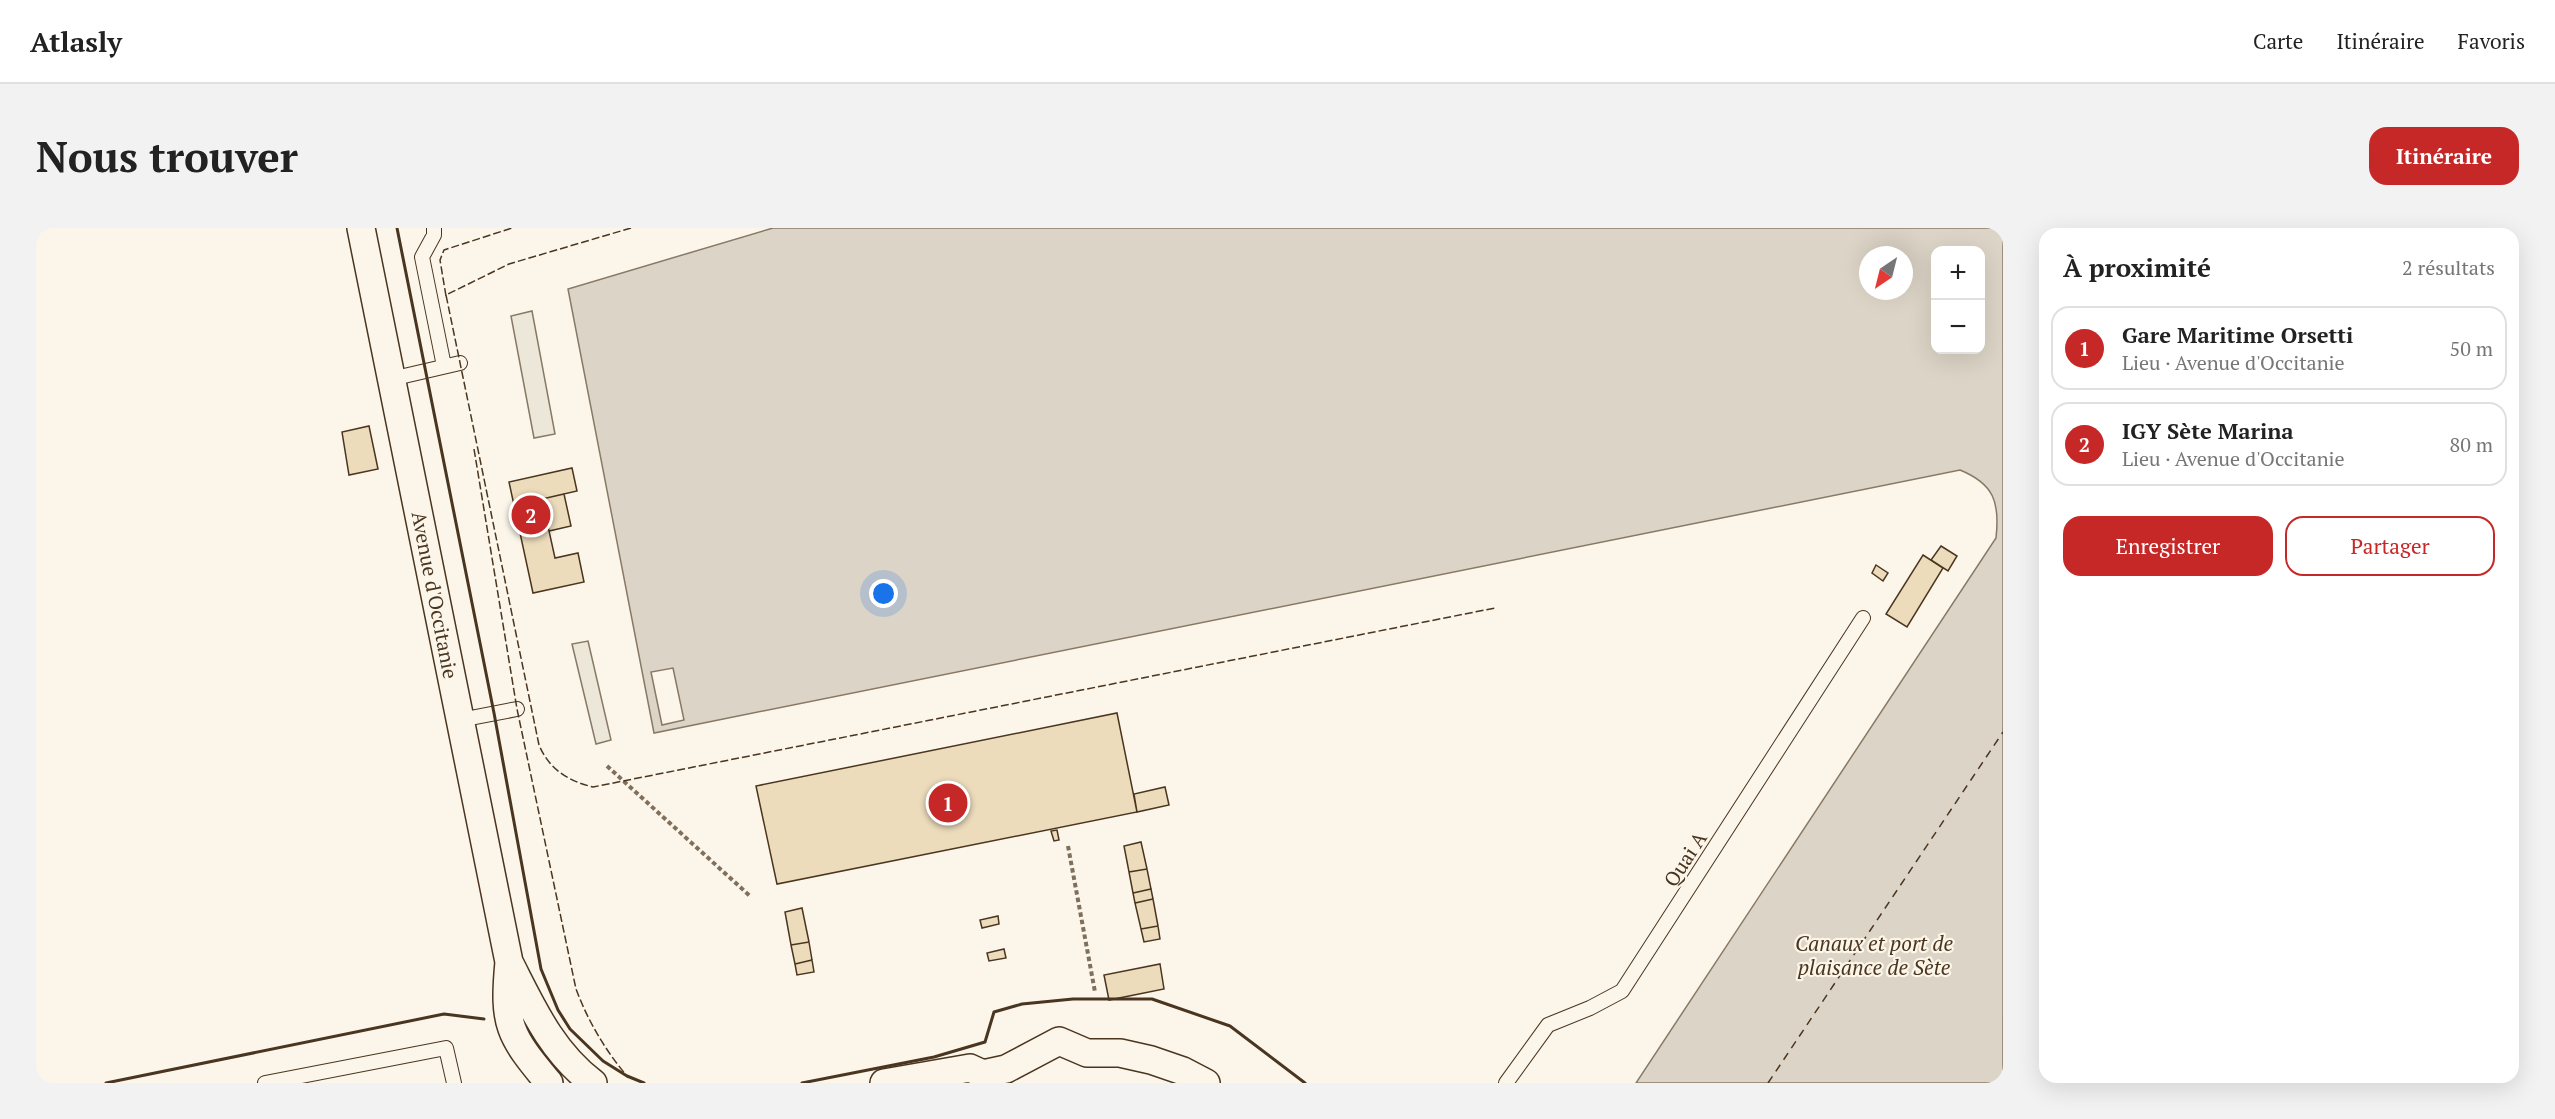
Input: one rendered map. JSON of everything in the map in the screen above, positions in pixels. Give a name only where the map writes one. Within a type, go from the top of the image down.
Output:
[{"type":"street","name":"Avenue d'Occitanie","points":[[361,228],[509,962],[506,1017],[526,1055],[549,1083]]},
{"type":"street","name":"Avenue d'Occitanie","points":[[509,962],[547,1035],[579,1073],[593,1083]]},
{"type":"street","points":[[884,1083],[970,1068],[990,1077],[1059,1041],[1087,1053],[1120,1053],[1151,1060],[1183,1071],[1206,1083]]},
{"type":"lane","points":[[434,228],[434,234],[422,257],[444,366]]},
{"type":"lane","points":[[391,379],[460,363]]},
{"type":"lane","name":"Quai A","points":[[1506,1083],[1548,1025],[1590,1008],[1622,991],[1863,618]]},
{"type":"lane","points":[[460,720],[518,709]]},
{"type":"lane","points":[[265,1083],[446,1048],[454,1083]]},
{"type":"path","points":[[608,766],[750,896]]},
{"type":"path","points":[[1068,846],[1095,992]]},
{"type":"shaded area","points":[[532,311],[555,434],[534,438],[511,316]]},
{"type":"shaded area","points":[[588,641],[611,740],[596,744],[572,644]]},
{"type":"water","name":"Canaux et port de plaisance de Sète","points":[[773,228],[2003,228],[2003,1075],[1997,1083],[1636,1083],[1996,538],[1997,514],[1992,496],[1981,481],[1960,470],[654,733],[568,289]]},
{"type":"pier","points":[[673,668],[684,720],[662,725],[651,672]]},
{"type":"building","points":[[369,426],[378,469],[349,475],[342,432]]},
{"type":"building","points":[[572,468],[577,491],[542,499],[555,558],[578,553],[584,582],[533,593],[509,482]]},
{"type":"building","points":[[564,494],[571,526],[549,531],[542,499]]},
{"type":"building","points":[[1941,546],[1957,556],[1948,571],[1931,560]]},
{"type":"building","points":[[1923,555],[1943,568],[1907,627],[1886,614]]},
{"type":"building","points":[[1876,565],[1888,573],[1883,581],[1872,573]]},
{"type":"building","points":[[1117,713],[1137,812],[777,884],[756,786]]},
{"type":"building","points":[[1165,787],[1169,805],[1137,812],[1134,794]]},
{"type":"building","points":[[1057,830],[1059,840],[1054,841],[1051,831]]},
{"type":"building","points":[[1141,842],[1147,869],[1129,872],[1124,846]]},
{"type":"building","points":[[1147,869],[1151,889],[1133,893],[1129,872]]},
{"type":"building","points":[[1151,889],[1153,899],[1135,903],[1133,893]]},
{"type":"building","points":[[1153,899],[1158,926],[1141,929],[1135,903]]},
{"type":"building","points":[[802,908],[809,942],[791,945],[785,912]]},
{"type":"building","points":[[998,916],[999,924],[982,928],[980,920]]},
{"type":"building","points":[[1158,926],[1160,939],[1144,942],[1141,929]]},
{"type":"building","points":[[809,942],[812,960],[795,964],[791,945]]},
{"type":"building","points":[[1004,949],[1006,958],[989,961],[987,953]]},
{"type":"building","points":[[812,960],[814,972],[797,975],[795,964]]},
{"type":"building","points":[[1160,964],[1164,989],[1109,1000],[1104,975]]},
{"type":"ferry route","points":[[1768,1083],[2003,732]]},
{"type":"fence","points":[[446,296],[440,260],[444,250],[512,228]]},
{"type":"fence","points":[[631,228],[509,264],[446,295],[539,745],[548,761],[560,773],[575,781],[593,787],[1495,608]]},
{"type":"fence","points":[[474,449],[517,709],[576,989],[598,1035],[627,1076]]},
{"type":"wall","points":[[397,228],[494,713],[541,969],[558,1010],[570,1029],[603,1061],[627,1076],[644,1083]]},
{"type":"wall","points":[[802,1083],[934,1057],[985,1042],[994,1012],[1022,1004],[1073,999],[1152,999],[1230,1026],[1305,1083]]},
{"type":"wall","points":[[106,1083],[444,1014],[484,1019]]},
{"type":"place","name":"IGY Sète Marina","points":[[531,515]]},
{"type":"place","name":"Gare Maritime Orsetti","points":[[948,803]]}]
